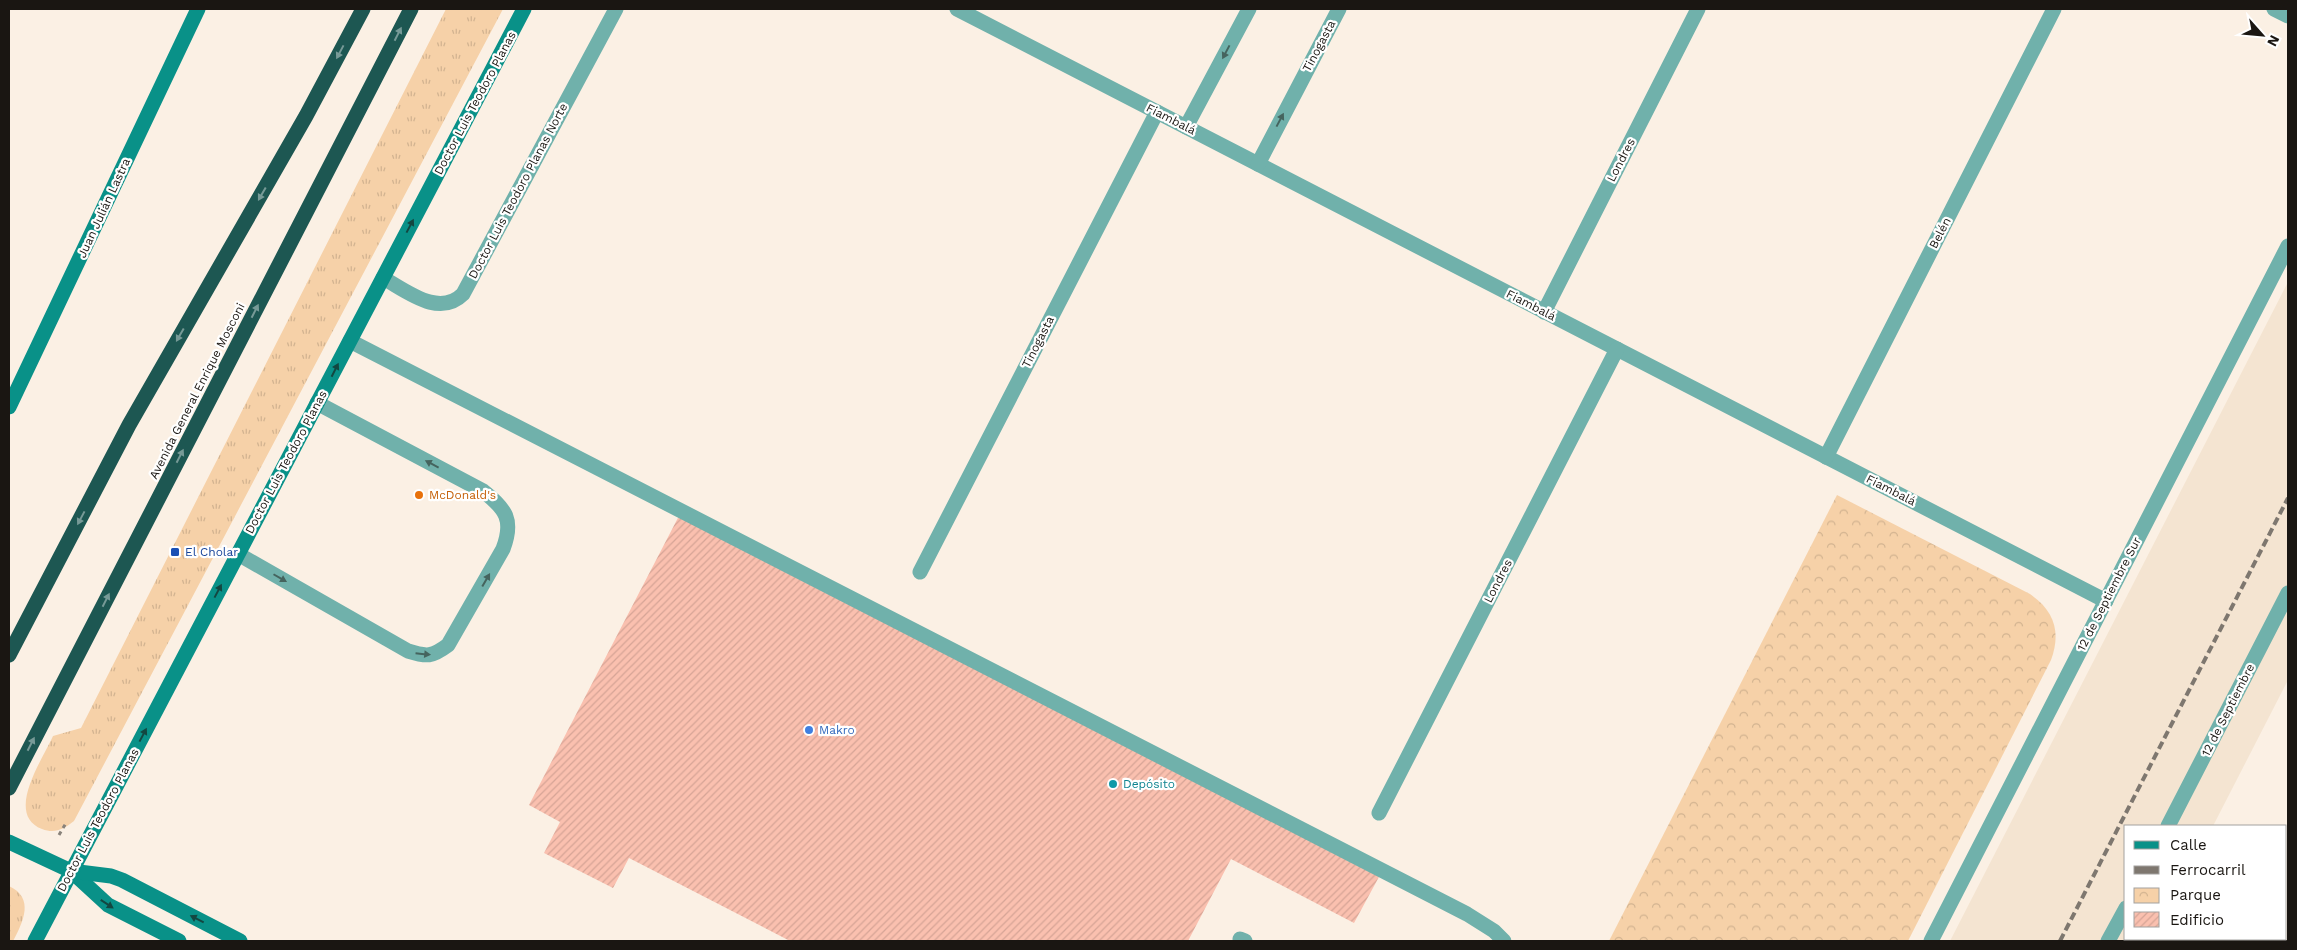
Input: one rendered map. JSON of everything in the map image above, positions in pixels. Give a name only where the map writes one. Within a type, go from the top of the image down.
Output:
[{"type":"highway","points":[[9,655],[129,425],[306,116],[363,9]]},
{"type":"highway","name":"Avenida General Enrique Mosconi","points":[[9,788],[411,9]]},
{"type":"street","name":"Juan Julián Lastra","points":[[9,407],[198,9]]},
{"type":"street","name":"Doctor Luis Teodoro Planas","points":[[35,941],[524,9]]},
{"type":"street","name":"Doctor Luis Teodoro Planas Norte","points":[[383,278],[424,300],[439,305],[457,300],[463,294],[616,9]]},
{"type":"street","name":"Fiambalá","points":[[957,9],[2106,601]]},
{"type":"street","points":[[1186,127],[1249,9]]},
{"type":"street","name":"Tinogasta","points":[[1258,164],[1338,9]]},
{"type":"street","name":"Londres","points":[[1544,312],[1698,9]]},
{"type":"street","name":"Belén","points":[[1826,457],[2054,9]]},
{"type":"street","points":[[2274,9],[2288,16]]},
{"type":"street","name":"Tinogasta","points":[[920,572],[1157,112]]},
{"type":"street","name":"12 de Septiembre Sur","points":[[1931,941],[2288,246]]},
{"type":"street","points":[[350,341],[1467,914],[1494,931],[1504,941]]},
{"type":"street","name":"Londres","points":[[1379,813],[1617,349]]},
{"type":"street","points":[[238,554],[408,651],[436,655],[448,645],[504,549],[508,536],[508,520],[500,504],[483,491],[318,403]]},
{"type":"street","name":"12 de Septiembre","points":[[2169,825],[2288,593]]},
{"type":"street","points":[[9,842],[71,871],[108,905],[179,941]]},
{"type":"street","points":[[71,871],[111,876],[122,880],[240,941]]},
{"type":"street","points":[[2108,941],[2124,912]]},
{"type":"shaded area","points":[[2288,282],[2288,680],[2214,825],[2124,825],[2124,940],[2154,941],[1950,941]]},
{"type":"green space","points":[[446,9],[503,9],[74,821],[59,830],[42,829],[31,822],[26,811],[29,786],[35,772],[53,736],[81,728]]},
{"type":"green space","points":[[1837,495],[2030,594],[2045,608],[2054,623],[2055,641],[2051,660],[1908,941],[1609,941]]},
{"type":"green space","points":[[9,886],[22,897],[24,904],[23,918],[13,941],[9,941]]},
{"type":"building","name":"Makro","points":[[681,512],[1380,875],[1354,923],[1231,859],[1188,941],[790,941],[629,858],[613,888],[544,853],[560,822],[529,805]]},
{"type":"railway","points":[[2060,941],[2288,498]]},
{"type":"place","name":"McDonald's","points":[[419,495]]},
{"type":"place","name":"El Cholar","points":[[175,552]]},
{"type":"place","name":"Makro","points":[[809,730]]},
{"type":"place","name":"Depósito","points":[[1113,784]]}]
